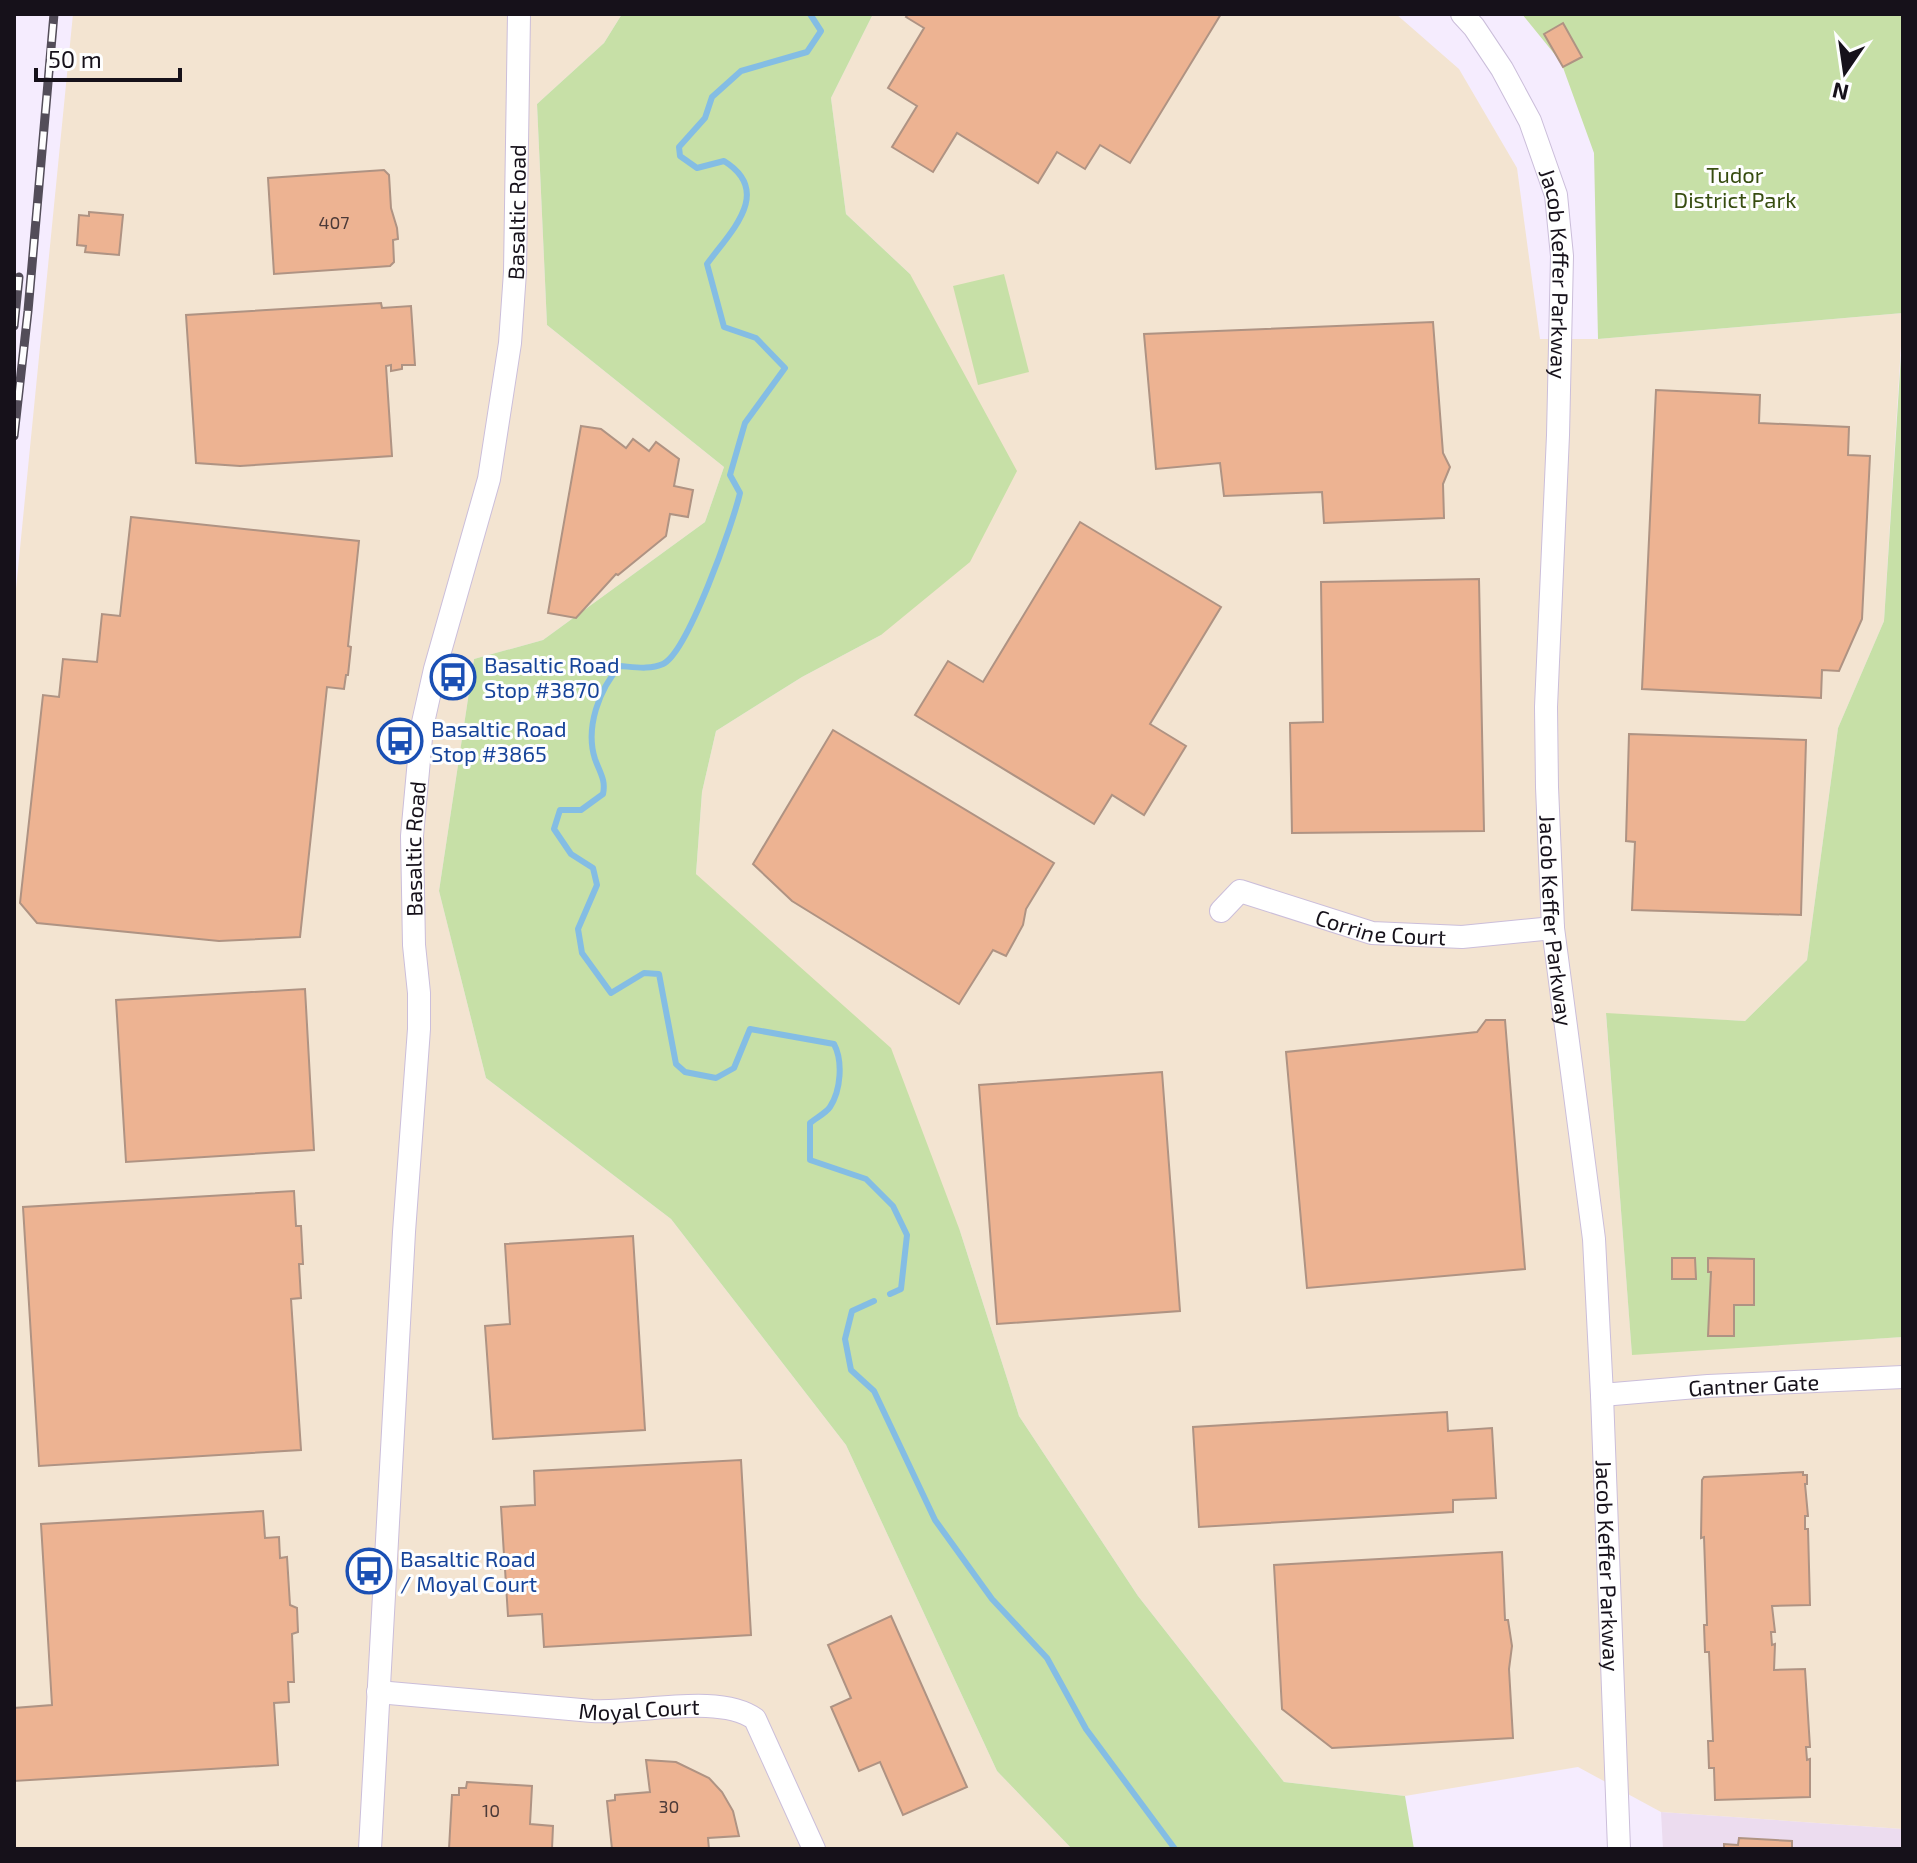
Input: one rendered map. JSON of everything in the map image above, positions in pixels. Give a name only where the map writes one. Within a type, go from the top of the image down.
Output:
[{"type":"street","name":"Basaltic Road","points":[[370,1849],[404,1232],[419,1029],[412,836],[422,727],[435,669],[489,479],[510,343],[515,272],[519,14]]},
{"type":"street","name":"Jacob Keffer Parkway","points":[[1462,14],[1502,69],[1530,121],[1556,195],[1562,256],[1546,707],[1553,928],[1594,1239],[1619,1849]]},
{"type":"street","name":"Corrine Court","points":[[1221,911],[1240,891],[1372,933],[1462,937],[1553,928]]},
{"type":"street","name":"Gantner Gate","points":[[1602,1395],[1723,1385],[1903,1377]]},
{"type":"street","name":"Moyal Court","points":[[378,1692],[595,1711],[717,1706],[743,1710],[755,1719],[814,1849]]},
{"type":"shaded area","points":[[73,14],[622,14],[604,43],[537,104],[547,325],[724,467],[705,522],[543,640],[474,659],[439,891],[486,1078],[671,1219],[846,1445],[997,1771],[1072,1849],[14,1849],[14,609]]},
{"type":"shaded area","points":[[873,14],[1396,14],[1459,69],[1517,168],[1540,339],[1598,339],[1903,313],[1884,621],[1838,728],[1807,960],[1745,1021],[1606,1014],[1632,1354],[1903,1337],[1903,1829],[1661,1812],[1578,1767],[1405,1796],[1284,1782],[1138,1596],[1019,1416],[960,1231],[696,874],[702,792],[716,731],[802,677],[881,635],[910,274],[846,214],[831,98]]},
{"type":"shaded area","points":[[1661,1812],[1903,1829],[1903,1849],[1663,1849]]},
{"type":"green space","points":[[622,14],[873,14],[831,98],[846,214],[910,274],[1017,471],[970,562],[881,635],[802,677],[716,731],[702,792],[696,874],[891,1048],[960,1231],[1019,1416],[1138,1596],[1284,1782],[1405,1796],[1414,1849],[1072,1849],[997,1771],[846,1445],[671,1219],[486,1078],[439,891],[474,659],[543,640],[705,522],[724,467],[547,325],[537,104],[604,43]]},
{"type":"green space","name":"Tudor District Park","points":[[1522,14],[1903,14],[1903,313],[1598,339],[1594,153],[1561,62]]},
{"type":"green space","points":[[1004,274],[1029,372],[978,385],[953,286]]},
{"type":"green space","points":[[1903,324],[1903,1337],[1632,1355],[1606,1013],[1745,1021],[1807,960],[1838,728],[1884,621]]},
{"type":"building","points":[[908,14],[1221,14],[1130,163],[1100,145],[1085,169],[1057,152],[1038,183],[957,133],[933,172],[892,147],[917,106],[888,88],[924,28],[906,17]]},
{"type":"building","points":[[1563,23],[1582,57],[1563,67],[1544,34]]},
{"type":"building","points":[[384,170],[389,175],[391,208],[398,239],[393,240],[394,262],[390,266],[274,274],[268,178]]},
{"type":"building","points":[[89,212],[123,215],[119,255],[85,252],[86,246],[77,245],[79,215],[89,216]]},
{"type":"building","points":[[381,303],[382,308],[411,306],[415,365],[402,365],[402,369],[391,371],[391,365],[386,366],[392,456],[240,466],[196,463],[186,315]]},
{"type":"building","points":[[1433,322],[1443,453],[1450,467],[1443,484],[1444,518],[1324,523],[1322,492],[1224,496],[1220,463],[1156,469],[1144,334]]},
{"type":"building","points":[[1656,390],[1760,395],[1759,423],[1849,427],[1848,455],[1870,456],[1862,619],[1839,671],[1822,670],[1821,698],[1642,689]]},
{"type":"building","points":[[581,426],[601,429],[626,448],[633,439],[649,451],[656,442],[679,459],[674,486],[693,490],[688,517],[670,514],[666,536],[616,574],[576,618],[548,613]]},
{"type":"building","points":[[131,517],[359,541],[348,675],[344,689],[327,687],[300,937],[219,941],[37,923],[20,903],[43,695],[59,697],[63,659],[97,662],[102,614],[120,616]]},
{"type":"building","points":[[1080,522],[1221,607],[1150,724],[1186,746],[1144,815],[1112,795],[1094,824],[915,715],[948,661],[983,682]]},
{"type":"building","points":[[1479,579],[1484,831],[1292,833],[1290,723],[1323,722],[1321,582]]},
{"type":"building","points":[[833,730],[1054,863],[1026,909],[1023,925],[1006,956],[993,950],[959,1004],[792,901],[753,864]]},
{"type":"building","points":[[1629,734],[1806,740],[1801,915],[1632,910],[1635,842],[1626,841]]},
{"type":"building","points":[[305,989],[314,1150],[126,1162],[116,1000]]},
{"type":"building","points":[[1486,1020],[1505,1020],[1525,1269],[1307,1288],[1286,1052],[1477,1032]]},
{"type":"building","points":[[1162,1072],[1180,1311],[997,1324],[979,1085]]},
{"type":"building","points":[[294,1191],[296,1226],[301,1226],[303,1264],[299,1264],[301,1298],[291,1299],[301,1450],[39,1466],[23,1207]]},
{"type":"building","points":[[633,1236],[645,1430],[493,1439],[485,1326],[510,1324],[505,1244]]},
{"type":"building","points":[[1672,1258],[1695,1258],[1696,1279],[1672,1279]]},
{"type":"building","points":[[1708,1258],[1754,1259],[1754,1305],[1734,1305],[1734,1336],[1708,1336],[1711,1272],[1708,1272]]},
{"type":"building","points":[[1447,1412],[1448,1431],[1492,1428],[1496,1498],[1453,1500],[1453,1512],[1199,1527],[1193,1427]]},
{"type":"building","points":[[741,1460],[751,1635],[544,1647],[542,1614],[508,1616],[505,1569],[501,1569],[501,1555],[504,1555],[501,1507],[535,1505],[534,1471]]},
{"type":"building","points":[[1803,1472],[1807,1475],[1808,1516],[1805,1516],[1805,1529],[1808,1529],[1810,1605],[1772,1606],[1775,1632],[1771,1632],[1772,1645],[1775,1644],[1774,1670],[1805,1669],[1810,1797],[1715,1800],[1714,1768],[1709,1768],[1708,1741],[1713,1741],[1709,1652],[1705,1652],[1704,1625],[1707,1625],[1704,1537],[1701,1538],[1702,1480],[1704,1477]]},
{"type":"building","points":[[263,1511],[265,1538],[279,1537],[280,1558],[287,1557],[290,1605],[297,1608],[298,1632],[292,1634],[294,1682],[288,1682],[289,1702],[274,1703],[278,1765],[14,1781],[14,1708],[52,1705],[41,1524]]},
{"type":"building","points":[[1502,1552],[1505,1620],[1508,1620],[1512,1646],[1509,1669],[1513,1738],[1332,1748],[1282,1709],[1274,1565]]},
{"type":"building","points":[[891,1616],[967,1787],[903,1815],[880,1762],[859,1771],[831,1707],[851,1698],[828,1645]]},
{"type":"building","points":[[646,1760],[676,1762],[709,1778],[733,1811],[739,1836],[708,1838],[709,1849],[612,1849],[607,1801],[615,1800],[615,1795],[650,1792]]},
{"type":"building","points":[[467,1782],[532,1786],[530,1824],[553,1826],[552,1849],[449,1849],[452,1795],[459,1795],[459,1788],[466,1788]]},
{"type":"building","points":[[1739,1838],[1792,1841],[1792,1849],[1724,1849],[1724,1844],[1738,1845]]},
{"type":"waterway","points":[[810,14],[821,31],[807,52],[741,71],[712,97],[705,118],[679,147],[680,156],[697,168],[724,161],[739,173],[746,186],[747,199],[743,212],[707,264],[724,327],[756,338],[785,368],[745,423],[730,475],[740,493],[697,613],[685,636],[663,664],[647,668],[620,666],[612,675],[600,697],[592,735],[592,747],[603,780],[603,794],[581,810],[560,810],[554,829],[571,854],[593,868],[597,885],[578,929],[582,953],[611,993],[644,973],[659,974],[676,1064],[685,1072],[716,1078],[734,1068],[750,1029],[834,1044],[840,1067],[838,1084],[830,1107],[810,1123],[810,1160],[866,1179],[893,1206],[907,1235],[901,1289],[890,1294]]},
{"type":"waterway","points":[[874,1301],[852,1311],[845,1339],[851,1370],[874,1391],[935,1520],[992,1599],[1047,1658],[1086,1729],[1175,1849]]},
{"type":"railway","points":[[14,436],[54,14]]},
{"type":"railway","points":[[14,326],[19,277]]},
{"type":"place","name":"Basaltic Road Stop #3870","points":[[453,677]]},
{"type":"place","name":"Basaltic Road Stop #3865","points":[[400,741]]},
{"type":"place","name":"Basaltic Road / Moyal Court","points":[[369,1571]]}]
